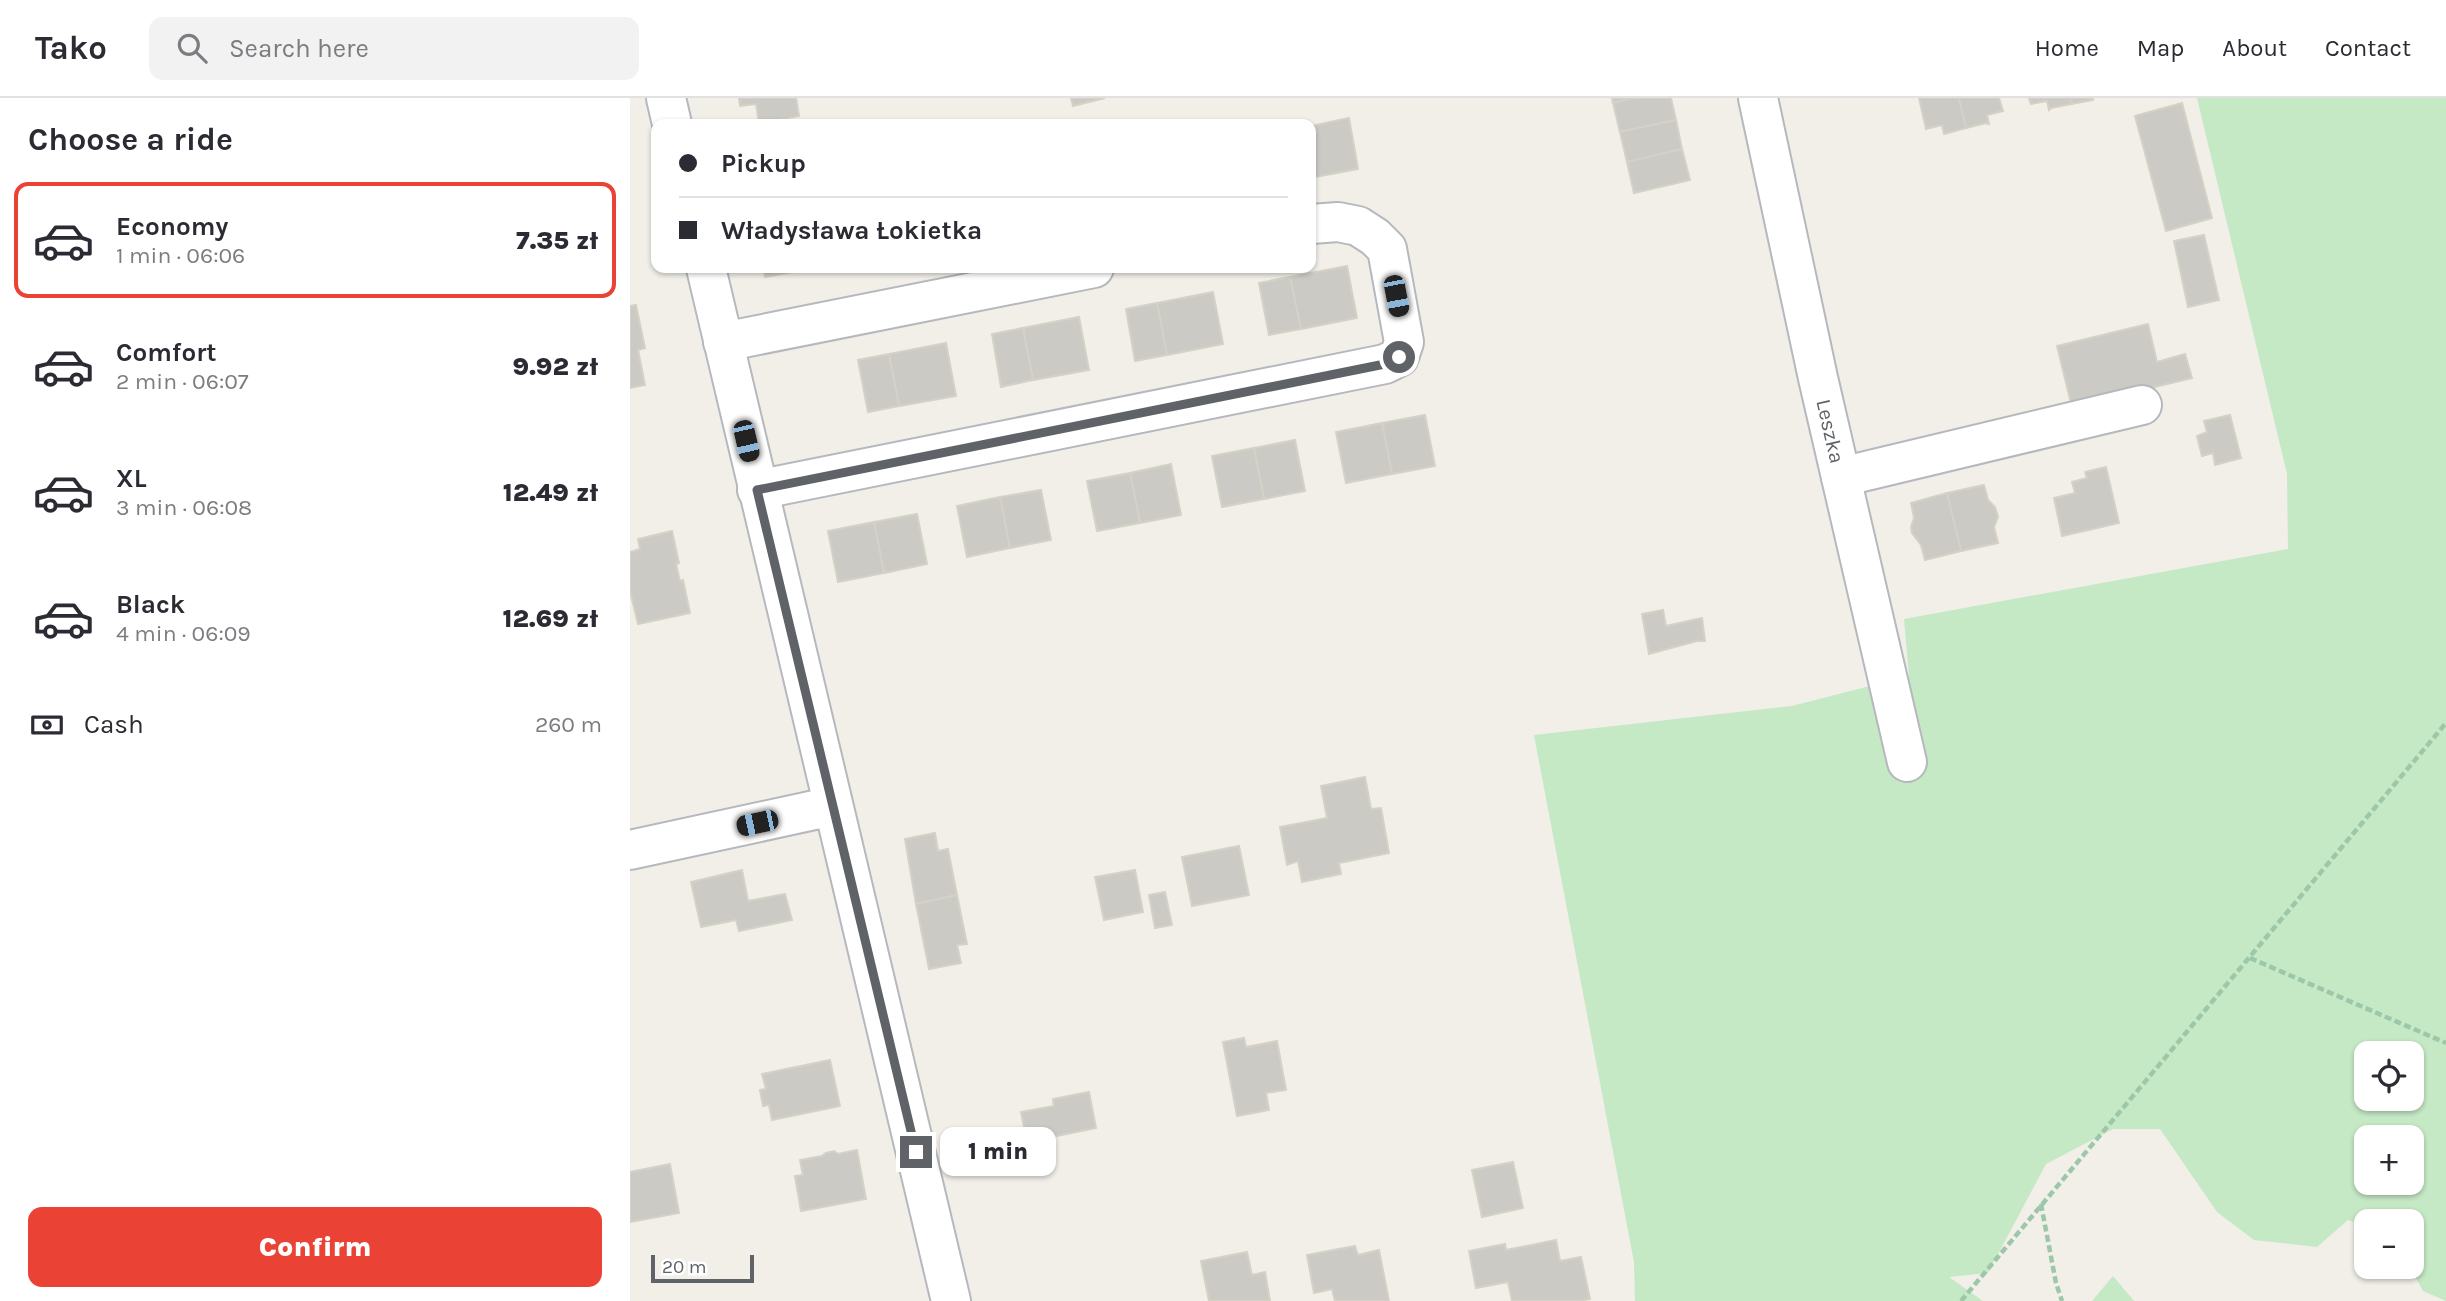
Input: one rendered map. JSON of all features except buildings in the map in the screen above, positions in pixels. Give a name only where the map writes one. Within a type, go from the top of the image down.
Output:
[{"type":"street","points":[[666,98],[671,119]]},
{"type":"street","name":"Leszka","points":[[1758,98],[1907,762]]},
{"type":"street","points":[[757,490],[1385,364],[1399,357],[1404,342],[1387,249],[1358,226],[1338,222],[1316,224]]},
{"type":"street","points":[[707,273],[951,1301]]},
{"type":"street","points":[[723,342],[1069,273]]},
{"type":"street","points":[[1841,477],[2142,405]]},
{"type":"street","points":[[630,850],[833,806]]},
{"type":"path","points":[[1961,1301],[2446,723]]},
{"type":"path","points":[[2250,958],[2446,1043]]},
{"type":"path","points":[[2041,1203],[2062,1301]]},
{"type":"green space","points":[[2197,98],[2446,98],[2446,1301],[2423,1291],[2416,1279],[2424,1279],[2424,1209],[2354,1209],[2354,1222],[2348,1220],[2317,1247],[2254,1240],[2217,1212],[2160,1129],[2113,1129],[2046,1164],[1988,1273],[1949,1277],[1983,1301],[1635,1301],[1634,1262],[1534,735],[1792,706],[1909,676],[1904,619],[2288,549],[2287,474]]},
{"type":"green space","points":[[2113,1276],[2134,1301],[2092,1301]]},
{"type":"route","points":[[916,1152],[757,490],[1385,364],[1399,357]]}]
